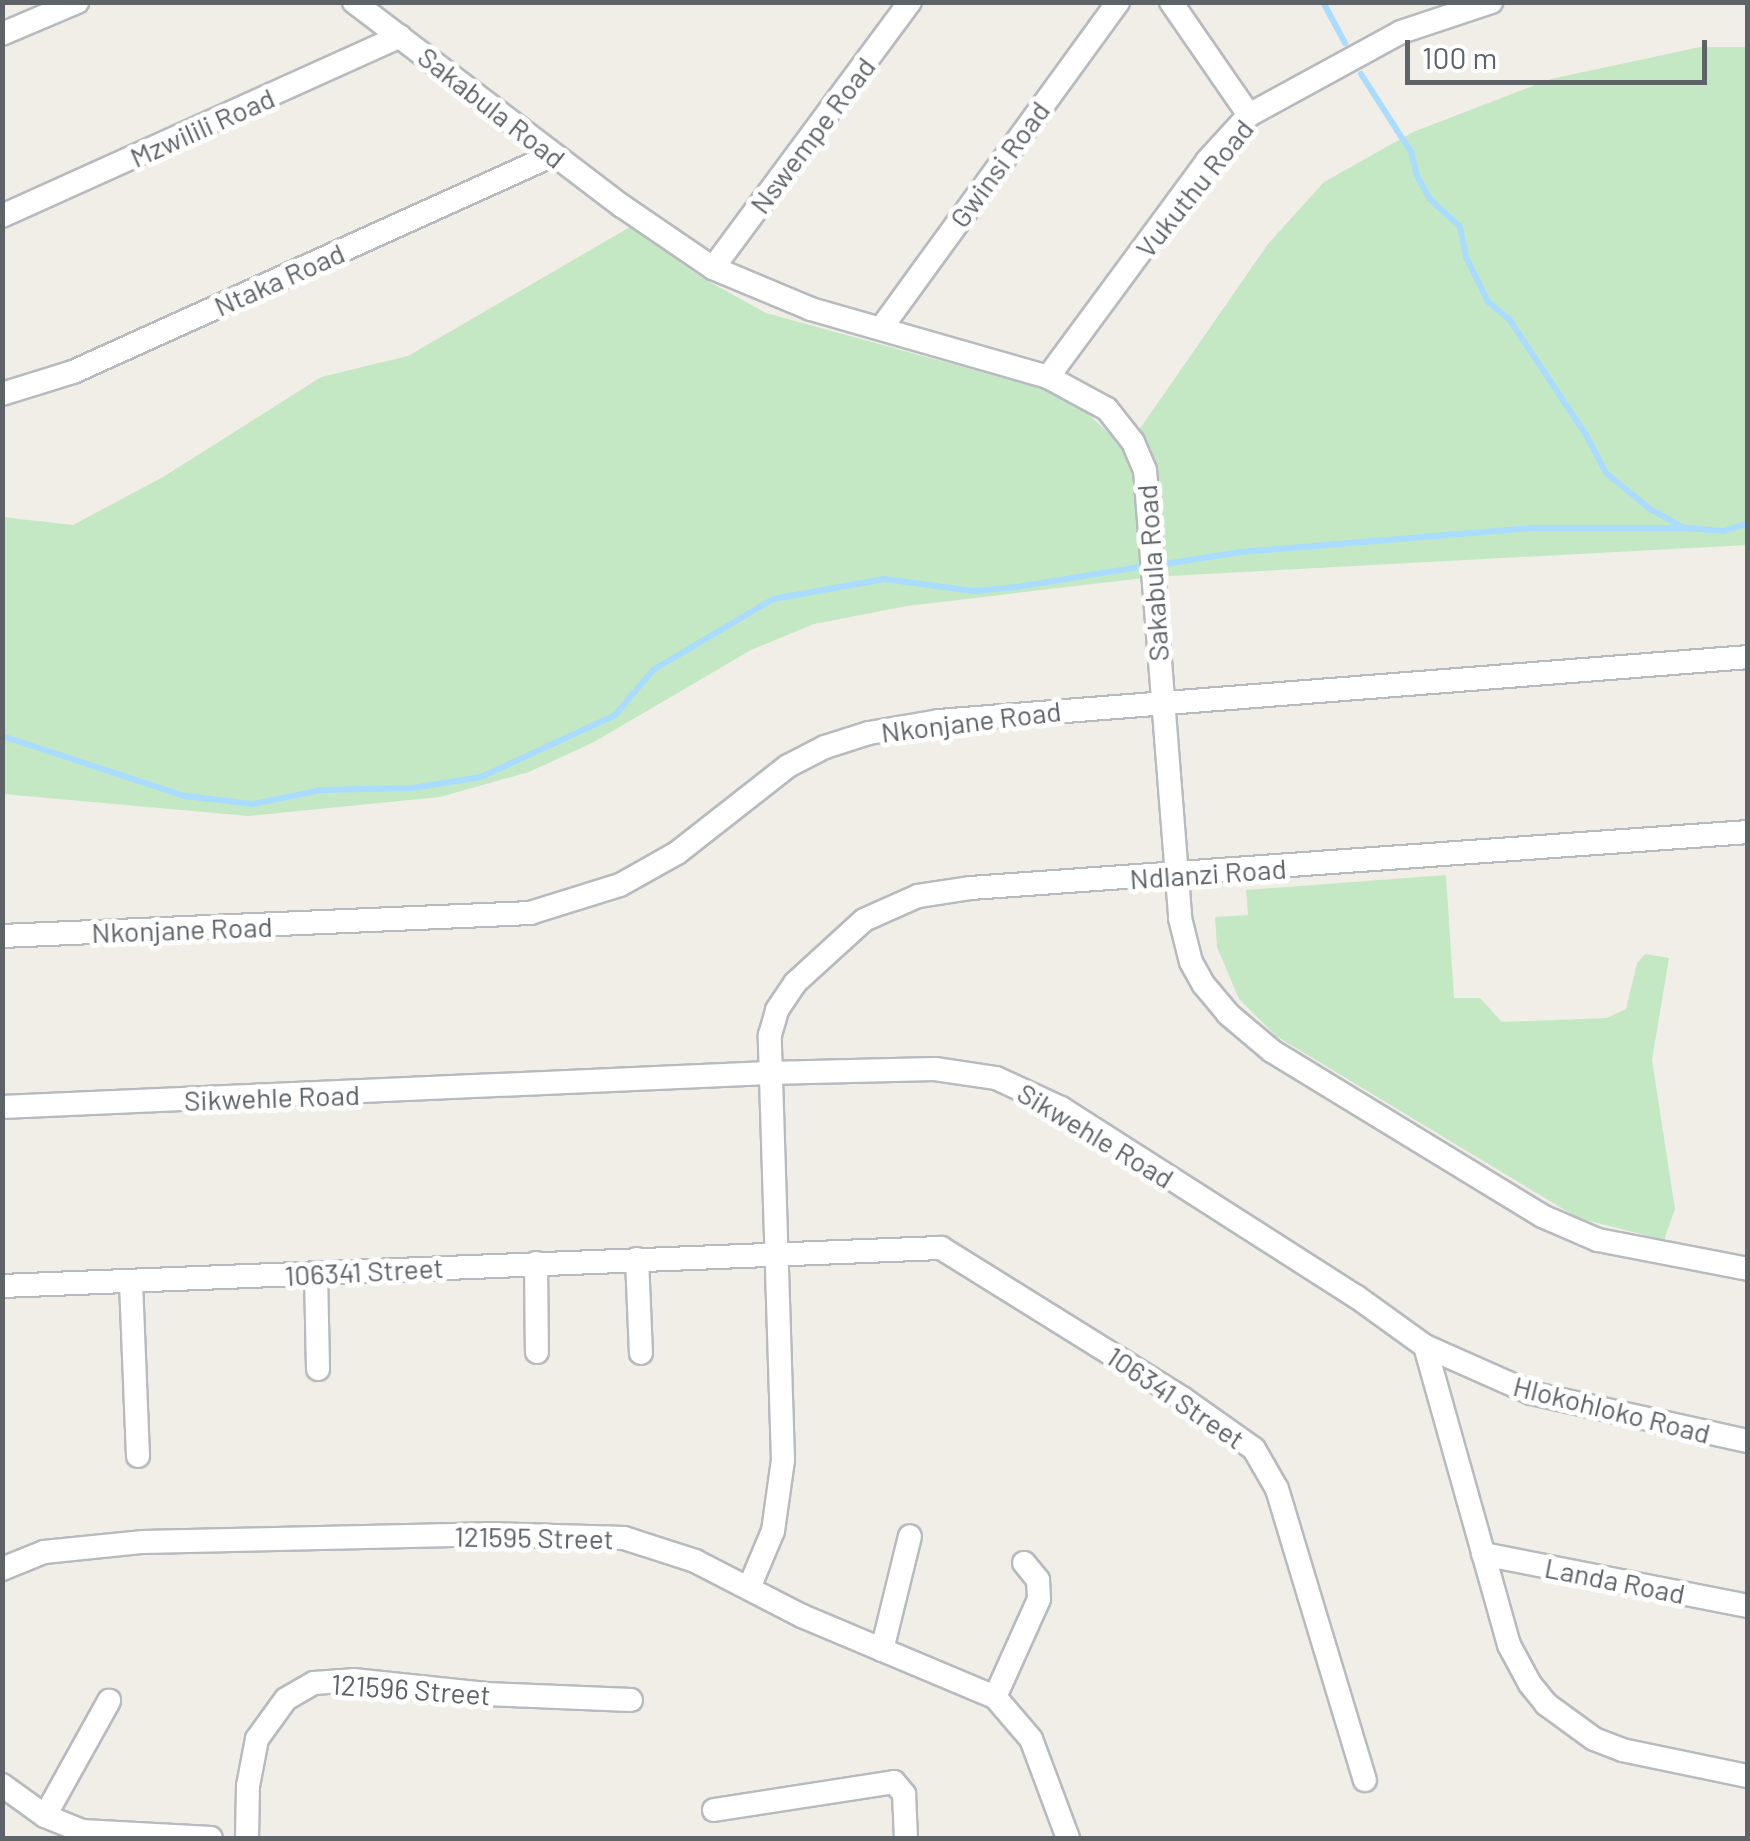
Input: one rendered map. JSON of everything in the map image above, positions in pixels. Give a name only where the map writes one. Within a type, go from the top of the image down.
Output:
[{"type":"street","points":[[2,34],[77,2]]},
{"type":"street","name":"Sakabula Road","points":[[354,2],[552,155],[713,268],[811,309],[882,326],[1048,377],[1106,409],[1133,442],[1144,470],[1180,918],[1191,962],[1228,1014],[1272,1051],[1488,1186],[1567,1228],[1598,1240],[1748,1269]]},
{"type":"street","name":"Nswempe Road","points":[[713,268],[910,2]]},
{"type":"street","name":"Gwinsi Road","points":[[882,326],[1118,2]]},
{"type":"street","points":[[1172,2],[1249,115]]},
{"type":"street","name":"Vukuthu Road","points":[[1048,377],[1207,161],[1249,115],[1401,32],[1491,2]]},
{"type":"street","name":"Mzwilili Road","points":[[2,216],[400,36]]},
{"type":"street","name":"Ntaka Road","points":[[2,394],[73,372],[552,155]]},
{"type":"street","name":"Nkonjane Road","points":[[2,936],[530,913],[620,885],[677,853],[788,766],[869,732],[938,721],[1748,657]]},
{"type":"street","name":"Ndlanzi Road","points":[[768,1073],[777,1010],[794,983],[864,920],[891,905],[971,888],[1748,832]]},
{"type":"street","name":"Sikwehle Road","points":[[2,1108],[768,1073],[935,1069],[996,1078],[1027,1090],[1356,1298],[1425,1346]]},
{"type":"street","points":[[749,1588],[772,1532],[780,1492],[784,1418],[768,1073]]},
{"type":"street","name":"106341 Street","points":[[2,1286],[928,1246],[955,1254],[1239,1436],[1260,1458],[1277,1489],[1365,1780]]},
{"type":"street","points":[[637,1258],[641,1353]]},
{"type":"street","points":[[536,1264],[537,1352]]},
{"type":"street","points":[[316,1273],[318,1370]]},
{"type":"street","points":[[131,1282],[138,1456]]},
{"type":"street","points":[[1425,1346],[1509,1645],[1521,1670],[1546,1704],[1571,1726],[1622,1750],[1748,1776]]},
{"type":"street","name":"Hlokohloko Road","points":[[1425,1346],[1530,1393],[1748,1441]]},
{"type":"street","name":"121595 Street","points":[[2,1569],[44,1552],[143,1542],[593,1535],[652,1546],[995,1697],[1031,1738],[1068,1838]]},
{"type":"street","points":[[882,1650],[910,1536]]},
{"type":"street","name":"Landa Road","points":[[1483,1554],[1748,1606]]},
{"type":"street","points":[[995,1697],[1039,1599],[1038,1580],[1024,1563]]},
{"type":"street","name":"121596 Street","points":[[248,1838],[248,1786],[257,1739],[286,1699],[314,1683],[354,1680],[486,1694],[631,1700]]},
{"type":"street","points":[[44,1816],[108,1701]]},
{"type":"street","points":[[714,1810],[894,1782],[904,1794],[906,1838]]},
{"type":"street","points":[[2,1785],[44,1816],[82,1831],[211,1838]]},
{"type":"green space","points":[[1700,47],[1747,47],[1747,545],[1169,576],[1154,462],[1139,430],[1268,244],[1324,182],[1413,132],[1551,79]]},
{"type":"green space","points":[[630,227],[701,277],[766,313],[1044,389],[1084,410],[1118,442],[1133,470],[1144,578],[907,606],[814,624],[751,650],[594,742],[529,772],[440,797],[248,816],[3,794],[2,517],[73,525],[163,477],[321,377],[408,356]]},
{"type":"green space","points":[[1446,875],[1454,998],[1480,998],[1502,1022],[1607,1018],[1626,1009],[1637,963],[1645,954],[1669,958],[1652,1060],[1675,1209],[1664,1240],[1578,1218],[1276,1036],[1239,999],[1217,947],[1215,917],[1248,915],[1246,890]]},
{"type":"waterway","points":[[1323,2],[1345,43]]},
{"type":"waterway","points":[[1361,74],[1411,152],[1417,176],[1430,199],[1460,227],[1466,257],[1488,302],[1509,319],[1586,435],[1606,473],[1650,509],[1684,528],[1724,531],[1748,523]]},
{"type":"waterway","points":[[1158,565],[1241,552],[1531,528],[1684,528]]},
{"type":"waterway","points":[[2,736],[185,796],[253,804],[322,790],[412,788],[481,777],[615,715],[653,670],[773,599],[884,579],[973,591],[1146,566]]}]
